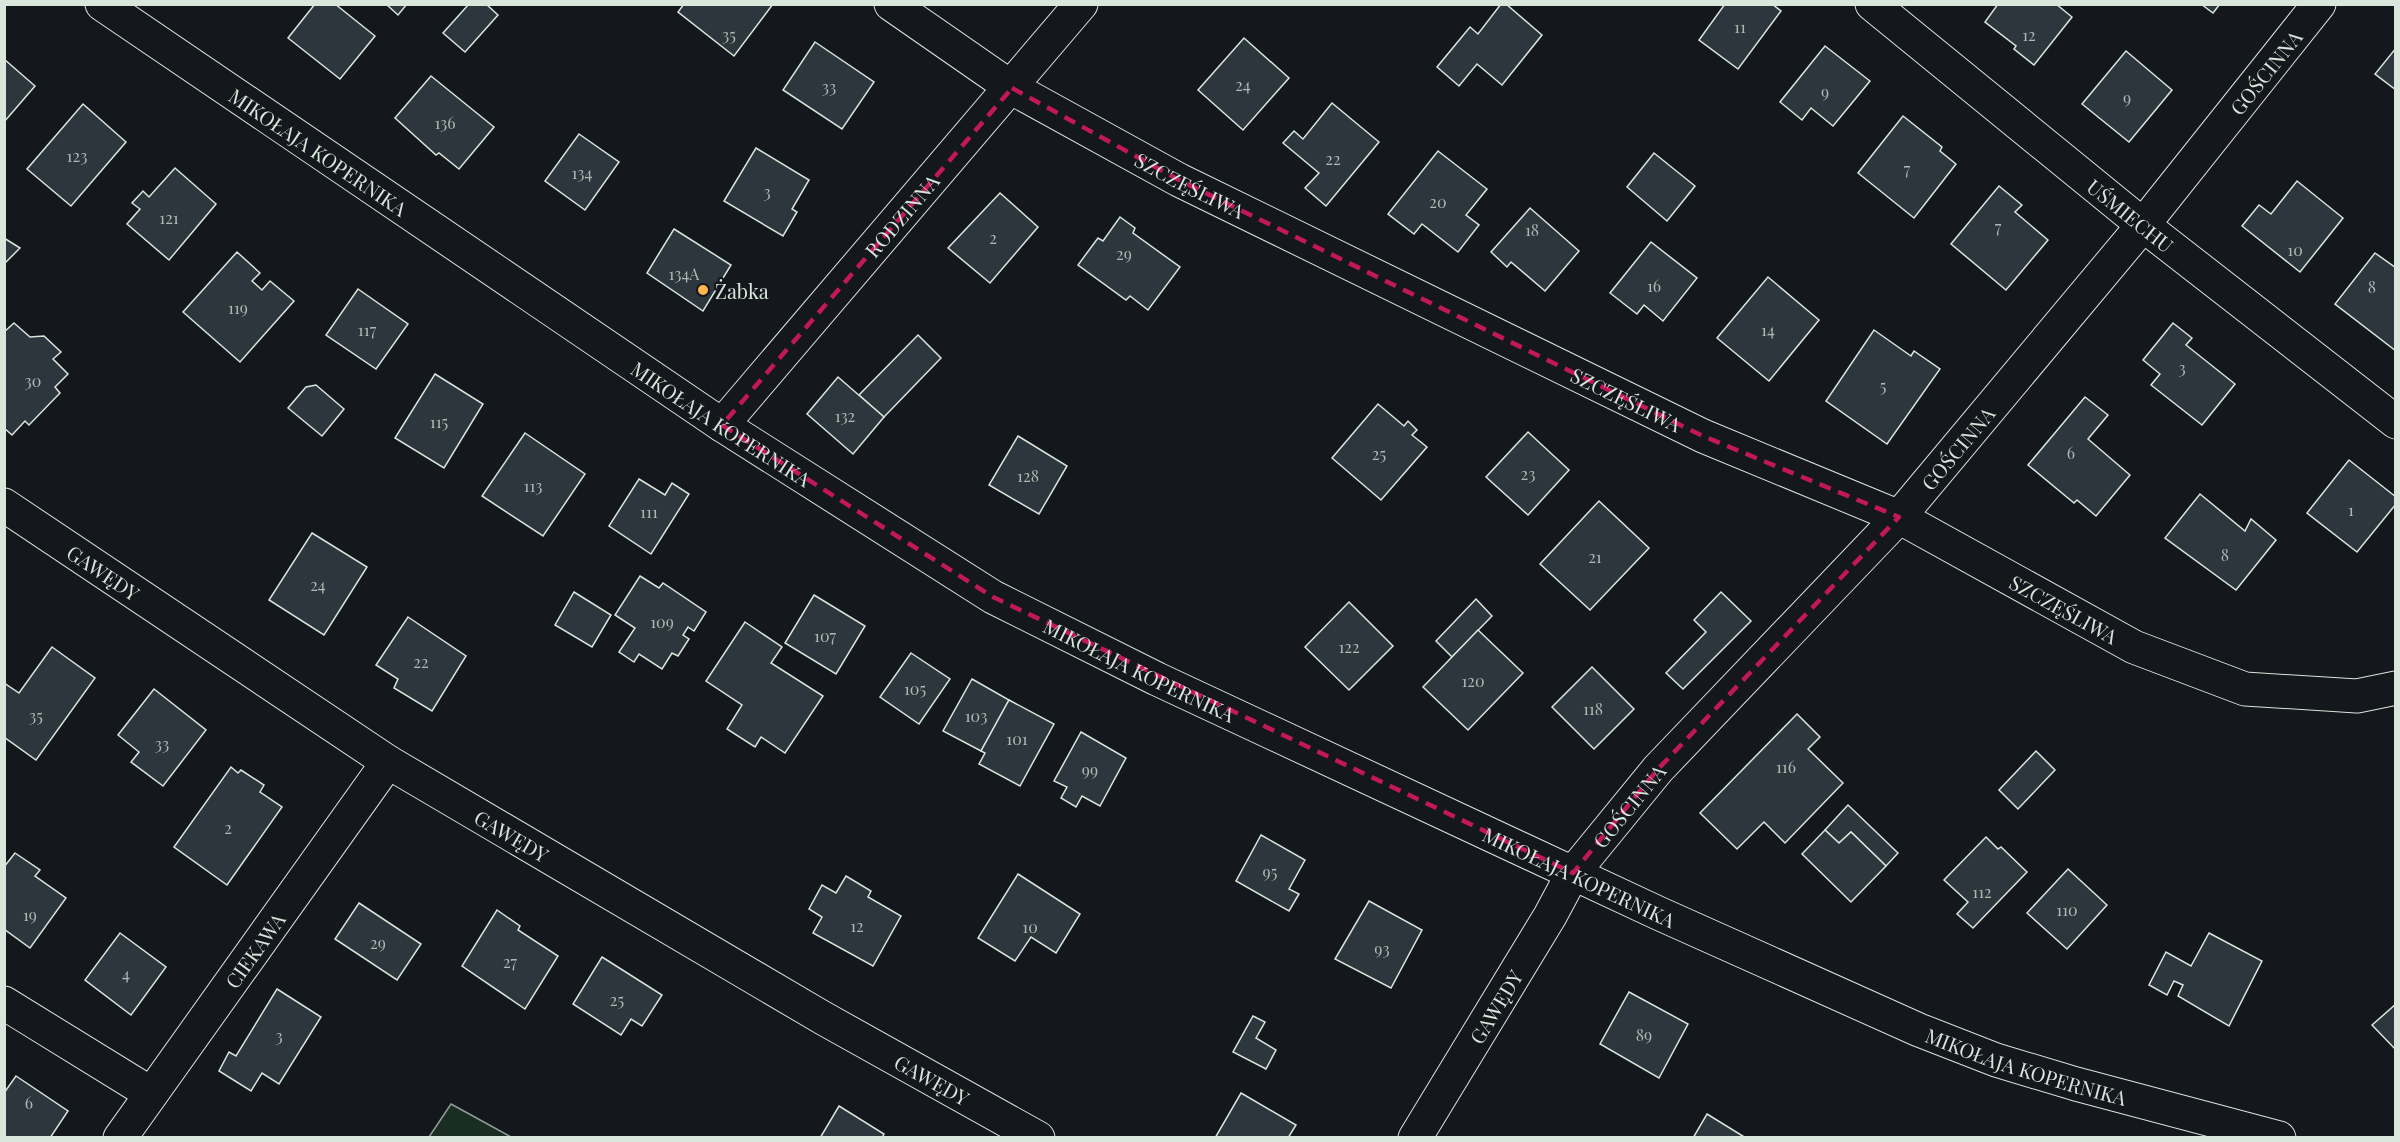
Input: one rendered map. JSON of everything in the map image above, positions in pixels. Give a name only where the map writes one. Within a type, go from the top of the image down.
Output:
[{"type":"street","name":"MIKOŁAJA KOPERNIKA","points":[[102,4],[722,425],[993,597],[1157,679],[1919,1030],[1996,1060],[2076,1084],[2279,1137]]},
{"type":"street","name":"SZCZĘŚLIWA","points":[[891,4],[1012,88],[1179,180],[1703,436],[1899,516],[2134,647],[2245,689],[2357,696],[2396,688]]},
{"type":"street","name":"RODZINNA","points":[[722,425],[1012,88],[1081,4]]},
{"type":"street","name":"UŚMIECHU","points":[[1872,4],[2143,225],[2396,422]]},
{"type":"street","name":"GOŚCINNA","points":[[1574,873],[1658,770],[1899,516],[2143,225],[2319,4]]},
{"type":"street","name":"GAWĘDY","points":[[4,505],[388,762],[812,1012],[1038,1137]]},
{"type":"street","name":"CIEKAWA","points":[[120,1137],[388,762]]},
{"type":"street","name":"GAWĘDY","points":[[1415,1137],[1574,873]]},
{"type":"street","points":[[4,1003],[150,1093]]},
{"type":"highlighted area","points":[[1012,88],[1179,180],[1703,436],[1899,517],[1658,769],[1573,873],[993,597],[722,425]]},
{"type":"green space","points":[[451,1104],[511,1137],[429,1137]]},
{"type":"building","points":[[315,4],[335,4],[375,36],[340,79],[288,38]]},
{"type":"building","points":[[386,4],[407,4],[398,15]]},
{"type":"building","points":[[469,4],[486,4],[498,15],[465,52],[443,33]]},
{"type":"building","points":[[684,4],[773,4],[734,56],[678,12]]},
{"type":"building","points":[[1501,4],[1506,4],[1542,35],[1502,85],[1477,64],[1459,86],[1437,67],[1470,27],[1478,34]]},
{"type":"building","points":[[1725,4],[1772,4],[1781,11],[1738,69],[1699,40]]},
{"type":"building","points":[[1998,4],[2056,4],[2072,17],[2034,65],[2014,49],[2016,46],[1985,22]]},
{"type":"building","points":[[2201,4],[2220,4],[2213,13]]},
{"type":"building","points":[[1244,38],[1289,78],[1243,130],[1198,90]]},
{"type":"building","points":[[815,42],[874,82],[842,129],[783,90]]},
{"type":"building","points":[[1825,46],[1870,81],[1833,126],[1811,108],[1802,120],[1780,102]]},
{"type":"building","points":[[2396,48],[2396,90],[2375,74]]},
{"type":"building","points":[[2126,51],[2172,90],[2129,142],[2082,104]]},
{"type":"building","points":[[4,59],[35,86],[4,122]]},
{"type":"building","points":[[431,76],[494,127],[459,169],[439,153],[436,155],[395,118]]},
{"type":"building","points":[[1332,103],[1379,142],[1326,206],[1305,188],[1319,173],[1283,143],[1294,131],[1303,139]]},
{"type":"building","points":[[83,104],[126,142],[71,206],[27,169]]},
{"type":"building","points":[[1903,116],[1942,147],[1940,151],[1956,164],[1914,218],[1858,173]]},
{"type":"building","points":[[579,134],[619,162],[585,210],[545,181]]},
{"type":"building","points":[[756,148],[809,180],[792,209],[797,212],[783,236],[724,201]]},
{"type":"building","points":[[1438,151],[1487,189],[1466,215],[1479,225],[1458,252],[1422,224],[1414,234],[1388,214]]},
{"type":"building","points":[[1654,153],[1695,186],[1667,221],[1627,187]]},
{"type":"building","points":[[175,168],[216,204],[169,260],[127,224],[140,209],[132,203],[143,191],[149,197]]},
{"type":"building","points":[[2297,181],[2343,218],[2300,272],[2242,226],[2259,205],[2271,214]]},
{"type":"building","points":[[1999,186],[2022,205],[2015,212],[2048,240],[2006,290],[1951,244]]},
{"type":"building","points":[[1000,193],[1038,227],[990,283],[948,248]]},
{"type":"building","points":[[1530,208],[1579,251],[1545,291],[1511,262],[1507,267],[1491,252]]},
{"type":"building","points":[[1120,217],[1135,228],[1133,233],[1180,267],[1148,310],[1130,296],[1126,300],[1078,265],[1098,238],[1103,241]]},
{"type":"building","points":[[674,229],[731,265],[703,311],[647,273]]},
{"type":"building","points":[[4,238],[20,248],[4,264]]},
{"type":"building","points":[[1651,242],[1697,278],[1663,321],[1644,305],[1637,314],[1610,293]]},
{"type":"building","points":[[237,252],[260,273],[252,281],[262,290],[270,281],[294,301],[240,362],[183,312]]},
{"type":"building","points":[[2375,253],[2396,268],[2396,351],[2335,304]]},
{"type":"building","points":[[1768,277],[1819,320],[1769,381],[1717,338]]},
{"type":"building","points":[[358,289],[408,324],[376,369],[326,335]]},
{"type":"building","points":[[14,323],[30,337],[44,336],[61,352],[53,359],[68,374],[55,387],[60,393],[29,425],[25,421],[12,435],[4,428],[4,332]]},
{"type":"building","points":[[2173,323],[2192,338],[2186,345],[2235,384],[2202,425],[2151,385],[2160,374],[2143,360]]},
{"type":"building","points":[[1874,330],[1911,356],[1914,351],[1940,369],[1887,444],[1826,401]]},
{"type":"building","points":[[918,335],[941,358],[884,417],[859,395]]},
{"type":"building","points":[[435,374],[483,404],[444,468],[395,438]]},
{"type":"building","points":[[838,377],[884,417],[853,454],[807,414]]},
{"type":"building","points":[[316,385],[344,409],[322,436],[288,408],[306,387]]},
{"type":"building","points":[[2085,397],[2108,415],[2088,439],[2130,475],[2096,516],[2077,500],[2074,503],[2028,465]]},
{"type":"building","points":[[1378,404],[1404,426],[1408,421],[1417,430],[1412,435],[1427,447],[1381,500],[1332,458]]},
{"type":"building","points":[[1528,432],[1569,470],[1528,515],[1486,477]]},
{"type":"building","points":[[525,433],[585,474],[543,536],[482,496]]},
{"type":"building","points":[[1018,436],[1067,466],[1039,514],[989,485]]},
{"type":"building","points":[[2349,460],[2396,497],[2396,504],[2357,552],[2307,513]]},
{"type":"building","points":[[639,479],[665,495],[672,483],[689,494],[651,554],[609,526]]},
{"type":"building","points":[[2200,494],[2245,531],[2251,519],[2276,540],[2236,590],[2165,538]]},
{"type":"building","points":[[1599,501],[1649,548],[1590,610],[1540,564]]},
{"type":"building","points":[[312,533],[367,567],[324,635],[269,600]]},
{"type":"building","points":[[640,576],[659,588],[663,583],[706,612],[694,631],[688,627],[683,635],[689,639],[678,656],[672,653],[662,669],[639,654],[634,662],[619,652],[635,628],[615,615]]},
{"type":"building","points":[[574,592],[611,615],[592,647],[555,625]]},
{"type":"building","points":[[1721,592],[1751,621],[1683,689],[1666,673],[1706,632],[1694,620]]},
{"type":"building","points":[[814,595],[865,626],[836,674],[785,643]]},
{"type":"building","points":[[1476,599],[1492,616],[1452,657],[1436,641]]},
{"type":"building","points":[[1349,602],[1393,646],[1349,690],[1305,647]]},
{"type":"building","points":[[408,617],[466,656],[432,711],[394,688],[398,679],[376,665]]},
{"type":"building","points":[[745,622],[782,647],[771,663],[823,696],[785,753],[761,737],[755,747],[727,729],[742,705],[706,681]]},
{"type":"building","points":[[1478,630],[1523,673],[1468,730],[1423,687]]},
{"type":"building","points":[[52,647],[95,678],[36,760],[4,737],[4,683],[19,693]]},
{"type":"building","points":[[911,653],[950,679],[919,724],[880,697]]},
{"type":"building","points":[[1592,667],[1634,709],[1594,749],[1552,707]]},
{"type":"building","points":[[972,679],[1009,700],[981,751],[943,731]]},
{"type":"building","points":[[154,689],[206,730],[163,786],[131,762],[139,752],[118,735]]},
{"type":"building","points":[[1009,700],[1054,724],[1020,786],[979,764],[985,753],[981,751]]},
{"type":"building","points":[[1797,714],[1820,737],[1808,749],[1843,783],[1785,843],[1764,822],[1737,849],[1700,813]]},
{"type":"building","points":[[1081,732],[1126,758],[1100,806],[1082,796],[1076,807],[1061,798],[1067,787],[1054,781]]},
{"type":"building","points":[[2036,751],[2055,770],[2018,809],[1999,790]]},
{"type":"building","points":[[231,767],[238,773],[241,770],[264,785],[260,792],[282,807],[227,885],[174,847]]},
{"type":"building","points":[[1848,805],[1898,853],[1886,866],[1851,832],[1839,843],[1825,830]]},
{"type":"building","points":[[1825,830],[1839,843],[1851,832],[1886,866],[1851,902],[1802,854]]},
{"type":"building","points":[[1261,835],[1305,860],[1289,889],[1299,894],[1289,911],[1236,881]]},
{"type":"building","points":[[1986,837],[1998,849],[2001,847],[2027,872],[1973,928],[1957,914],[1968,902],[1944,880]]},
{"type":"building","points":[[15,853],[40,870],[35,876],[66,898],[30,948],[4,929],[4,867]]},
{"type":"building","points":[[2068,869],[2107,905],[2067,949],[2027,913]]},
{"type":"building","points":[[1018,874],[1080,914],[1056,953],[1031,937],[1015,961],[978,938]]},
{"type":"building","points":[[846,876],[871,891],[868,897],[901,916],[873,966],[813,933],[822,917],[809,909],[822,885],[836,893]]},
{"type":"building","points":[[1369,901],[1422,930],[1391,988],[1335,959]]},
{"type":"building","points":[[359,903],[421,944],[397,980],[335,939]]},
{"type":"building","points":[[497,910],[520,926],[518,930],[558,956],[525,1009],[462,966]]},
{"type":"building","points":[[120,933],[166,967],[131,1015],[85,980]]},
{"type":"building","points":[[2209,933],[2262,961],[2229,1026],[2178,996],[2183,985],[2174,981],[2167,995],[2149,985],[2166,952],[2191,966]]},
{"type":"building","points":[[602,957],[662,995],[642,1026],[631,1019],[621,1035],[573,1004]]},
{"type":"building","points":[[277,989],[321,1017],[279,1084],[262,1073],[251,1091],[219,1071],[229,1052],[236,1056]]},
{"type":"building","points":[[1629,992],[1688,1024],[1659,1078],[1600,1044]]},
{"type":"building","points":[[2396,1004],[2396,1050],[2372,1025]]},
{"type":"building","points":[[1253,1016],[1265,1022],[1256,1038],[1276,1050],[1266,1069],[1233,1052]]},
{"type":"building","points":[[16,1076],[68,1111],[50,1138],[4,1138],[4,1093]]},
{"type":"building","points":[[1241,1093],[1296,1125],[1288,1138],[1215,1138]]},
{"type":"building","points":[[839,1106],[884,1134],[882,1138],[820,1138]]},
{"type":"building","points":[[1707,1114],[1746,1138],[1693,1138]]},
{"type":"place","name":"Żabka","points":[[703,290]]}]
